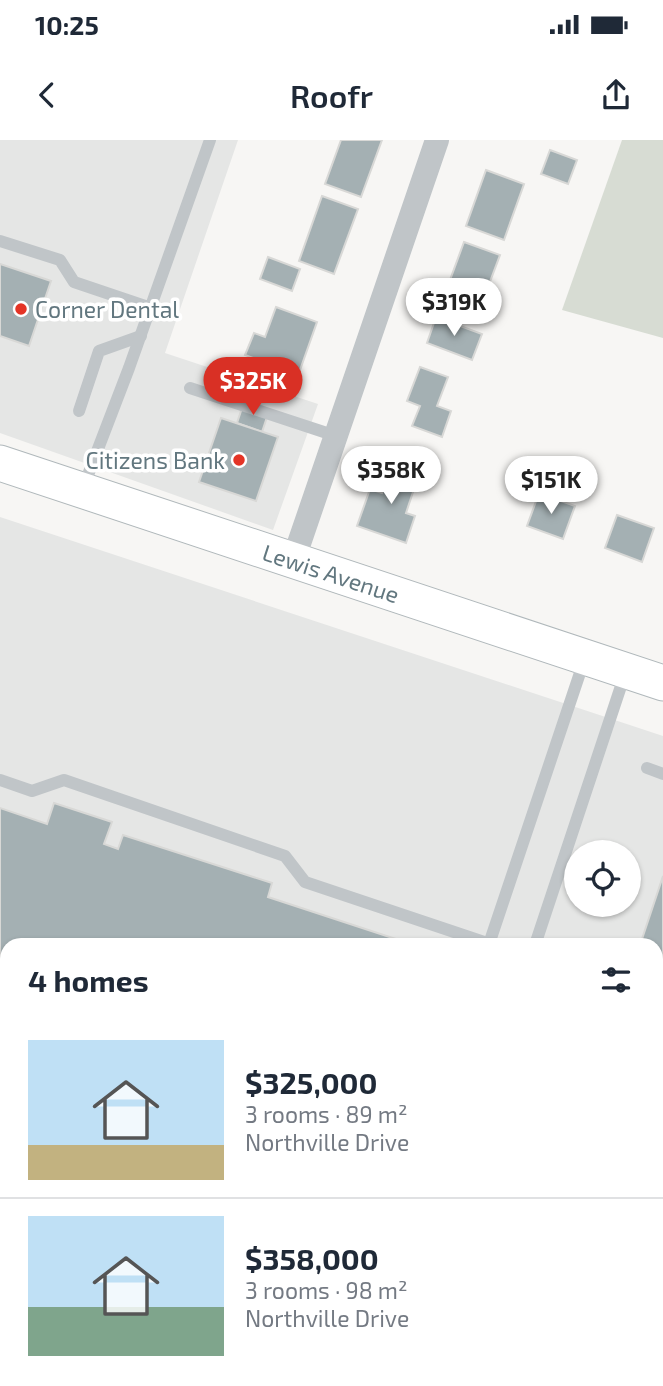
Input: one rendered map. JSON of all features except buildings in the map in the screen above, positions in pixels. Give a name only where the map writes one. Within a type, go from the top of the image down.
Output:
[{"type":"main road","name":"Lewis Avenue","points":[[0,463],[663,683]]},
{"type":"street","points":[[293,561],[437,140]]},
{"type":"lane","points":[[82,490],[141,336],[210,140]]},
{"type":"lane","points":[[0,241],[60,260],[74,282],[150,308]]},
{"type":"lane","points":[[79,411],[99,351],[141,336]]},
{"type":"lane","points":[[190,388],[336,436]]},
{"type":"lane","points":[[493,938],[585,657]]},
{"type":"lane","points":[[537,938],[626,671]]},
{"type":"lane","points":[[647,768],[663,774]]},
{"type":"lane","points":[[0,780],[32,791],[64,780],[285,856],[305,882],[473,938]]},
{"type":"shaded area","points":[[0,140],[238,140],[165,353],[318,404],[273,530],[0,433]]},
{"type":"shaded area","points":[[622,140],[663,140],[663,338],[562,310]]},
{"type":"shaded area","points":[[0,517],[663,736],[663,938],[0,938]]},
{"type":"place","name":"Corner Dental","points":[[21,309]]},
{"type":"place","name":"Citizens Bank","points":[[239,460]]}]
